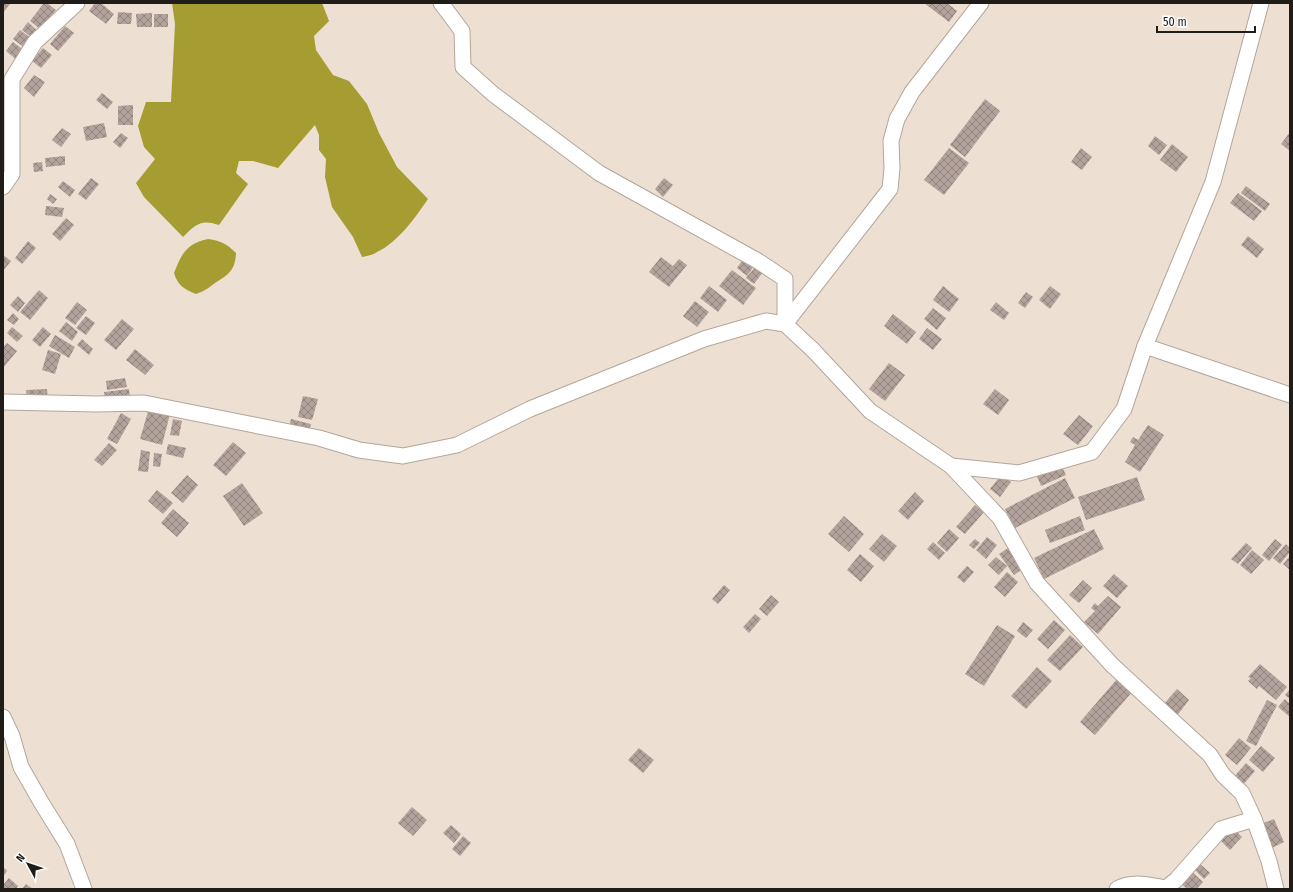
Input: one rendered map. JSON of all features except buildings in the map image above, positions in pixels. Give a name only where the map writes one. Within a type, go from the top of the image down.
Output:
[{"type":"street","points":[[3,187],[12,174],[12,80],[35,42],[77,3]]},
{"type":"street","points":[[441,3],[462,31],[463,67],[493,94],[599,173],[758,261],[785,278],[785,324]]},
{"type":"street","points":[[785,324],[890,189],[892,168],[891,141],[897,119],[912,92],[981,3]]},
{"type":"street","points":[[951,466],[1019,473],[1092,452],[1124,409],[1145,346],[1213,182],[1262,3]]},
{"type":"street","points":[[3,402],[96,404],[144,402],[319,438],[359,450],[403,456],[457,445],[530,409],[704,339],[766,321],[785,324],[813,350],[870,411],[951,466],[1000,518],[1037,583],[1112,665],[1210,755],[1223,775],[1242,793],[1254,819],[1269,861],[1276,889]]},
{"type":"street","points":[[1145,346],[1290,395]]},
{"type":"street","points":[[3,717],[12,736],[21,767],[67,844],[84,889]]},
{"type":"street","points":[[1117,889],[1124,885],[1140,883],[1166,888],[1176,880],[1221,830],[1254,819]]},
{"type":"shaded area","points":[[172,3],[322,3],[329,21],[314,36],[316,50],[333,75],[349,81],[367,104],[379,133],[397,167],[428,199],[399,236],[385,248],[362,257],[353,237],[332,207],[325,177],[326,159],[319,150],[319,135],[315,125],[278,168],[253,161],[239,161],[236,173],[248,184],[219,225],[213,223],[199,224],[183,237],[144,197],[136,183],[155,159],[144,147],[138,126],[146,102],[171,102],[175,24]]},
{"type":"shaded area","points":[[208,239],[227,245],[236,253],[234,264],[233,268],[228,274],[202,292],[196,294],[182,286],[177,281],[174,273],[182,255],[186,250],[201,241]]}]
